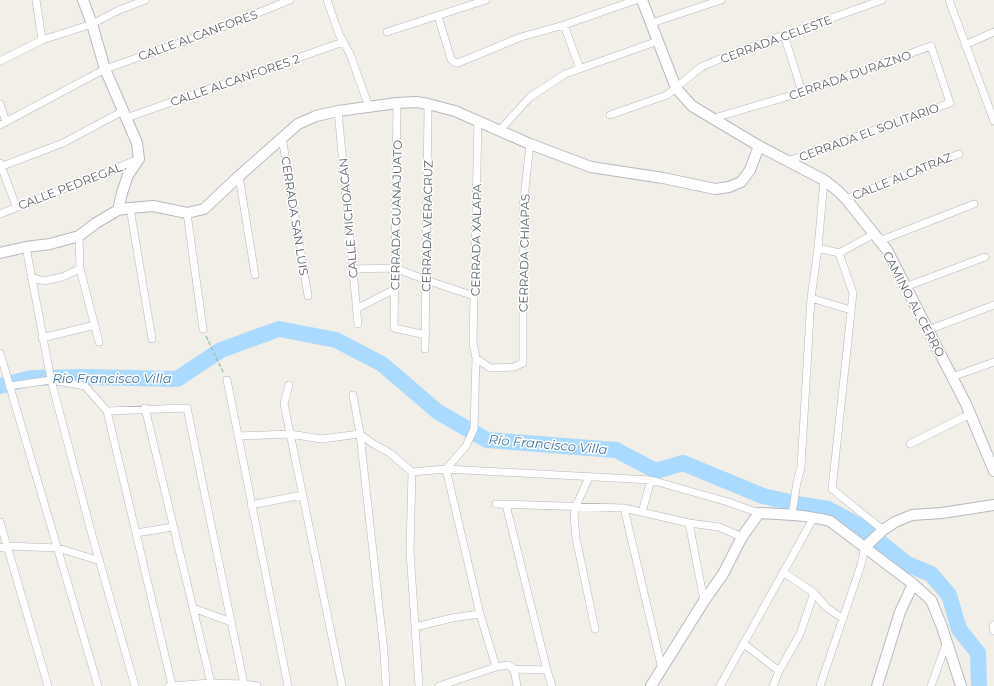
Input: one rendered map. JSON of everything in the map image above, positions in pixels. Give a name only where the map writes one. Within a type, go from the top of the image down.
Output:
[{"type":"main road","points":[[83,0],[92,24],[105,69],[137,143],[139,159],[128,175],[118,210]]},
{"type":"main road","points":[[642,0],[676,88]]},
{"type":"main road","name":"CAMINO AL CERRO","points":[[676,88],[692,106],[711,119],[824,180],[846,199],[887,250],[970,414],[994,471]]},
{"type":"main road","points":[[0,253],[26,247],[50,244],[79,236],[96,223],[118,210],[153,206],[187,212],[204,208],[238,176],[298,124],[316,116],[338,111],[398,103],[416,102],[428,104],[455,111],[530,144],[591,167],[663,178],[715,189],[729,187],[740,182],[750,170],[759,146]]},
{"type":"main road","points":[[865,547],[884,530],[896,522],[912,515],[942,513],[994,505]]},
{"type":"main road","points":[[651,686],[704,601],[723,574],[742,537],[758,513],[792,514],[830,521],[913,584],[931,600],[942,626],[961,686]]},
{"type":"main road","points":[[877,686],[900,612],[913,584]]},
{"type":"street","points":[[36,0],[42,40]]},
{"type":"street","points":[[0,60],[42,40],[92,24],[117,11],[145,0]]},
{"type":"street","name":"CALLE ALCANFORES","points":[[3,123],[105,69],[205,34],[290,0]]},
{"type":"street","points":[[328,0],[343,42],[350,54],[369,107]]},
{"type":"street","points":[[387,32],[486,0]]},
{"type":"street","points":[[438,16],[451,59],[458,63],[521,38],[636,0]]},
{"type":"street","points":[[652,23],[721,0]]},
{"type":"street","name":"CERRADA CELESTE","points":[[610,115],[667,95],[701,67],[734,53],[769,39],[882,0]]},
{"type":"street","points":[[949,0],[994,121]]},
{"type":"street","points":[[564,25],[580,69]]},
{"type":"street","points":[[965,45],[994,32]]},
{"type":"street","points":[[784,35],[802,92]]},
{"type":"street","points":[[500,130],[530,97],[565,74],[658,41]]},
{"type":"street","name":"CALLE ALCANFORES 2","points":[[1,165],[63,144],[125,115],[343,42]]},
{"type":"street","name":"CERRADA DURAZNO","points":[[711,119],[802,92],[930,46],[950,103]]},
{"type":"street","name":"CERRADA GUANAJUATO","points":[[398,103],[394,328],[426,335]]},
{"type":"street","name":"CERRADA EL SOLITARIO","points":[[788,161],[950,103]]},
{"type":"street","points":[[0,104],[3,123]]},
{"type":"street","name":"CERRADA VERACRUZ","points":[[425,349],[428,104]]},
{"type":"street","name":"CALLE MICHOACÁN","points":[[338,111],[358,324]]},
{"type":"street","name":"CERRADA XALAPA","points":[[446,469],[466,446],[474,429],[476,358],[473,343],[478,121]]},
{"type":"street","name":"CERRADA SAN LUIS","points":[[282,137],[308,296]]},
{"type":"street","name":"CERRADA CHIAPAS","points":[[476,358],[490,368],[514,367],[524,363],[523,207],[530,144]]},
{"type":"street","name":"CALLE ALCATRAZ","points":[[846,199],[959,154]]},
{"type":"street","name":"CALLE PEDREGAL","points":[[0,214],[16,206],[139,159]]},
{"type":"street","points":[[1,165],[16,206]]},
{"type":"street","points":[[238,176],[255,275]]},
{"type":"street","points":[[792,514],[801,467],[811,298],[818,248],[824,180]]},
{"type":"street","points":[[818,248],[839,253],[974,204]]},
{"type":"street","points":[[130,208],[152,339]]},
{"type":"street","points":[[187,212],[202,328]]},
{"type":"street","points":[[79,236],[80,269],[99,342]]},
{"type":"street","points":[[26,247],[51,380],[100,561],[136,686]]},
{"type":"street","points":[[839,253],[852,293],[832,489],[884,530]]},
{"type":"street","points":[[905,287],[985,257]]},
{"type":"street","points":[[352,269],[395,268],[474,296]]},
{"type":"street","points":[[31,277],[44,281],[62,277],[80,269]]},
{"type":"street","points":[[356,309],[395,289]]},
{"type":"street","points":[[811,298],[851,310]]},
{"type":"street","points":[[928,330],[994,305]]},
{"type":"street","points":[[42,338],[95,325]]},
{"type":"street","points":[[0,353],[98,686]]},
{"type":"street","points":[[952,377],[994,362]]},
{"type":"street","points":[[9,386],[51,380],[85,386],[107,411],[170,685],[211,683],[257,686]]},
{"type":"street","points":[[227,380],[288,686]]},
{"type":"street","points":[[289,385],[284,404],[342,686]]},
{"type":"street","points":[[353,395],[360,434],[383,644],[386,686]]},
{"type":"street","points":[[107,411],[145,408],[187,408],[244,684]]},
{"type":"street","points":[[145,408],[211,683]]},
{"type":"street","points":[[910,444],[970,414]]},
{"type":"street","points":[[238,436],[290,434],[321,439],[360,434],[390,453],[412,472],[446,469],[651,480],[728,502],[758,513]]},
{"type":"street","points":[[446,469],[480,614],[496,668]]},
{"type":"street","points":[[412,472],[410,552],[419,686]]},
{"type":"street","points":[[589,477],[576,506],[574,516],[576,538],[595,629]]},
{"type":"street","points":[[642,512],[651,480]]},
{"type":"street","points":[[251,505],[302,495]]},
{"type":"street","points":[[496,504],[624,508],[689,523],[719,527],[742,537]]},
{"type":"street","points":[[506,505],[552,686]]},
{"type":"street","points":[[624,508],[662,669]]},
{"type":"street","points":[[720,686],[814,517]]},
{"type":"street","points":[[0,522],[4,547],[48,686]]},
{"type":"street","points":[[689,523],[704,601]]},
{"type":"street","points":[[136,533],[173,526]]},
{"type":"street","points":[[4,547],[58,548],[100,561]]},
{"type":"street","points":[[820,686],[861,565],[865,547]]},
{"type":"street","points":[[783,572],[814,593],[826,607],[843,619]]},
{"type":"street","points":[[775,686],[779,671],[800,634],[814,593]]},
{"type":"street","points":[[193,608],[231,622]]},
{"type":"street","points":[[415,627],[452,618],[480,614]]},
{"type":"street","points":[[994,625],[994,631]]},
{"type":"street","points":[[931,686],[947,642]]},
{"type":"street","points":[[744,644],[779,671]]},
{"type":"street","points":[[438,686],[508,665],[514,669],[547,670]]},
{"type":"street","points":[[514,669],[518,686]]},
{"type":"path","points":[[202,328],[227,380]]},
{"type":"waterway","name":"Río Francisco Villa","points":[[0,386],[31,378],[87,377],[177,379],[221,350],[279,329],[336,340],[382,364],[438,412],[487,440],[616,450],[656,471],[683,463],[763,496],[828,509],[860,526],[907,564],[931,574],[949,595],[959,629],[978,653],[979,686]]}]
